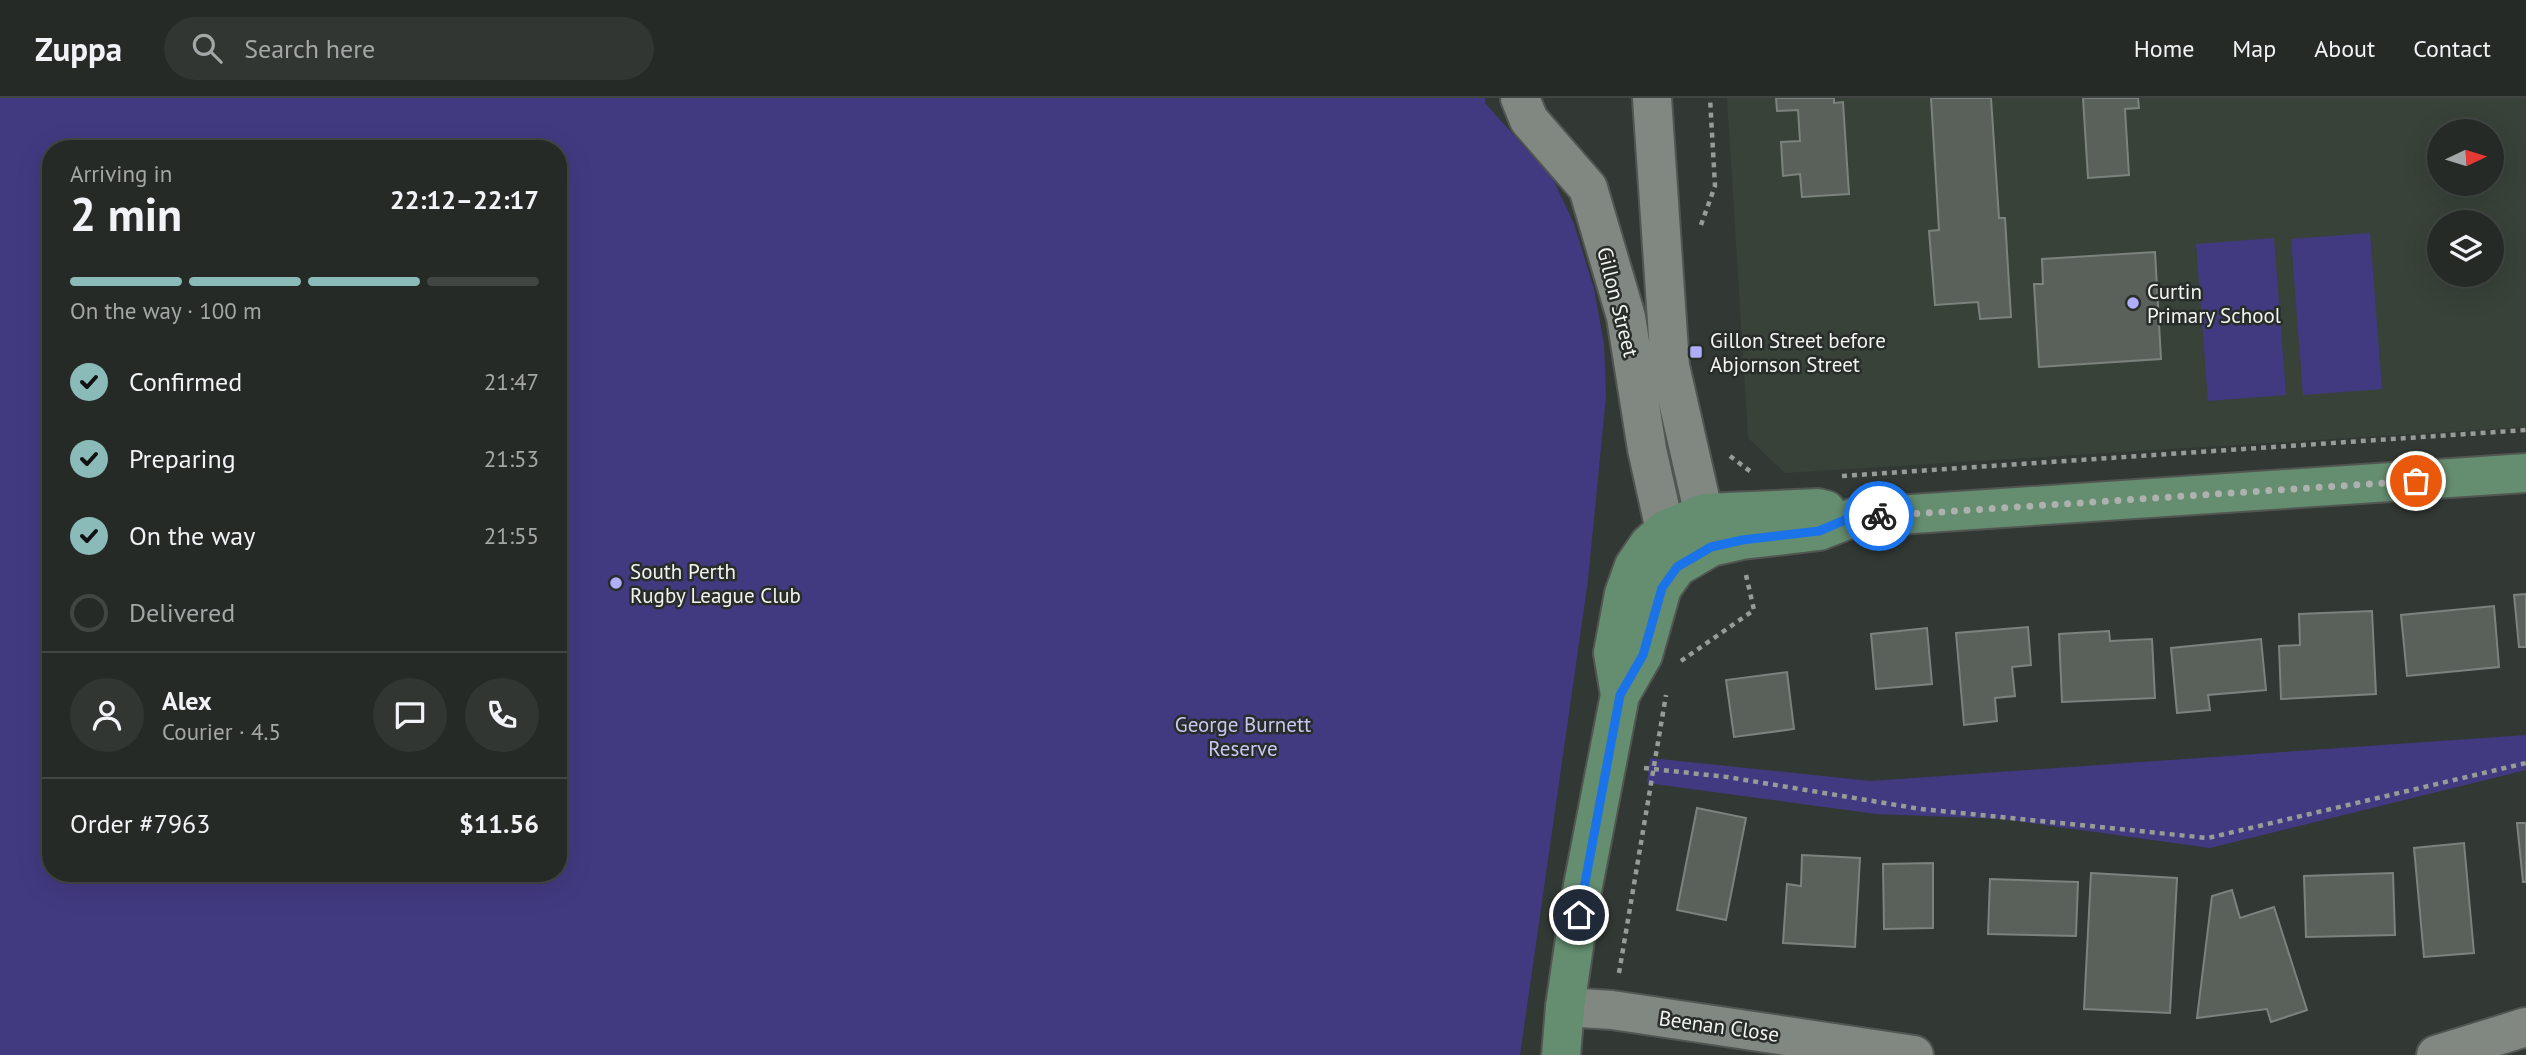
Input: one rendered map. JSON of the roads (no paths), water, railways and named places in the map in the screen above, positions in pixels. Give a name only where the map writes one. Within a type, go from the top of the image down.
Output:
[{"type":"street","name":"Gillon Street","points":[[1520,98],[1530,120],[1588,188],[1626,317],[1647,449],[1665,530],[1677,567]]},
{"type":"street","name":"Gillon Street","points":[[1652,98],[1670,366],[1708,530]]},
{"type":"street","points":[[1620,695],[1613,653],[1625,594],[1634,566],[1649,544],[1665,530],[1708,530],[1818,508],[1852,517],[2526,473]]},
{"type":"street","points":[[1561,1055],[1564,1007],[1620,695],[1643,655],[1662,588],[1708,530]]},
{"type":"street","name":"Beenan Close","points":[[1564,1007],[1612,1010],[1914,1055]]},
{"type":"street","points":[[2435,1055],[2526,1027]]},
{"type":"place","name":"Curtin Primary School","points":[[2133,303]]},
{"type":"place","name":"Gillon Street before Abjornson Street","points":[[1696,352]]},
{"type":"place","name":"South Perth Rugby League Club","points":[[616,583]]},
{"type":"park label","name":"George Burnett Reserve","points":[[1243,736]]}]
